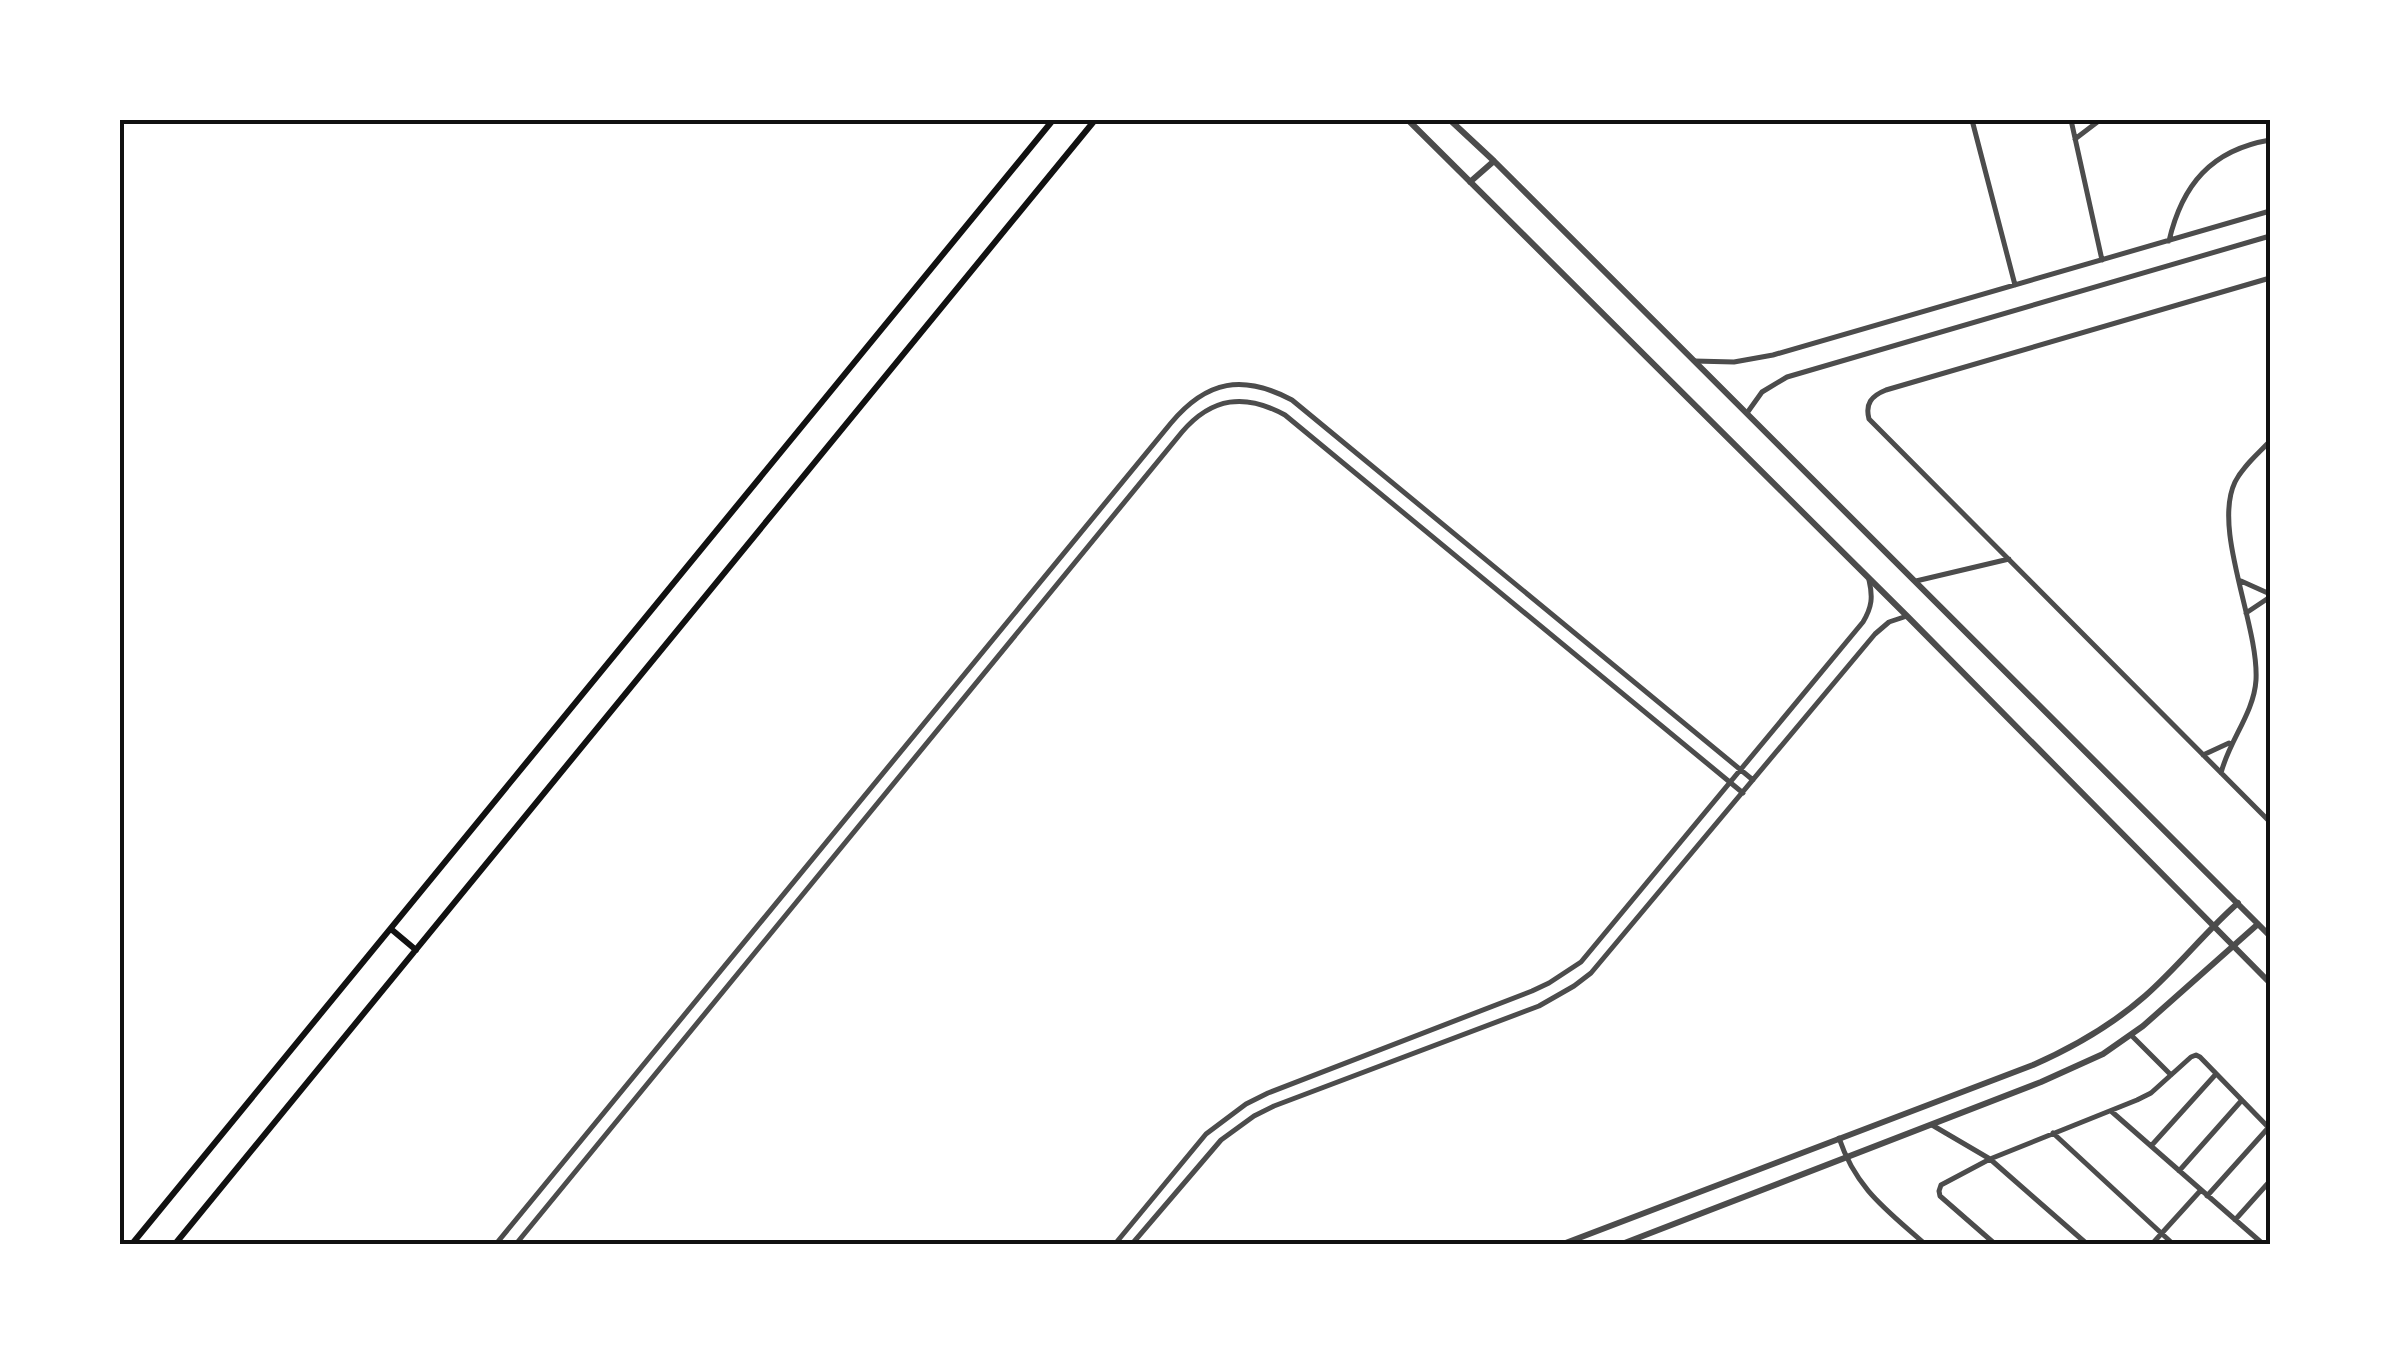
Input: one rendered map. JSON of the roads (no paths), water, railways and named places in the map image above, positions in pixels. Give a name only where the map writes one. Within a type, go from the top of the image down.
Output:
[{"type":"main road","points":[[132,1244],[1053,120]]},
{"type":"main road","points":[[175,1244],[1095,120]]},
{"type":"main road","points":[[391,929],[416,950]]},
{"type":"street","points":[[1408,120],[2270,983]]},
{"type":"street","points":[[1450,120],[2270,936]]},
{"type":"street","points":[[1972,120],[2015,286]]},
{"type":"street","points":[[2071,120],[2102,260]]},
{"type":"street","points":[[2075,139],[2100,120]]},
{"type":"street","points":[[2169,241],[2187,190],[2204,170],[2250,143],[2270,140]]},
{"type":"street","points":[[1470,182],[1494,161]]},
{"type":"street","points":[[1694,361],[1734,362],[1773,355],[2270,210]]},
{"type":"street","points":[[1747,413],[1762,392],[1786,377],[2270,236]]},
{"type":"street","points":[[2270,278],[1886,390],[1869,400],[1866,410],[1868,420],[2270,822]]},
{"type":"street","points":[[496,1244],[1171,422],[1194,398],[1207,391],[1250,384],[1292,400],[1753,780]]},
{"type":"street","points":[[516,1244],[1173,442],[1194,418],[1211,408],[1249,401],[1285,415],[1743,792]]},
{"type":"street","points":[[2221,773],[2256,687],[2229,524],[2230,496],[2242,470],[2270,441]]},
{"type":"street","points":[[1916,580],[2009,559]]},
{"type":"street","points":[[1115,1244],[1206,1134],[1246,1104],[1268,1092],[1532,991],[1581,962],[1863,622],[1871,606],[1869,580]]},
{"type":"street","points":[[2240,581],[2270,595],[2246,613]]},
{"type":"street","points":[[1132,1244],[1221,1140],[1254,1116],[1538,1006],[1574,986],[1605,959],[1881,627],[1907,616]]},
{"type":"street","points":[[2204,755],[2232,742]]},
{"type":"street","points":[[1563,1244],[2073,1048],[2144,996],[2238,903]]},
{"type":"street","points":[[1622,1244],[2041,1082],[2103,1054],[2131,1035],[2258,924]]},
{"type":"street","points":[[2131,1035],[2170,1075]]},
{"type":"street","points":[[1996,1244],[1940,1196],[1941,1185],[1990,1159],[2151,1093],[2190,1057],[2196,1056],[2269,1128],[2208,1196]]},
{"type":"street","points":[[2151,1146],[2216,1074]]},
{"type":"street","points":[[2179,1171],[2242,1100]]},
{"type":"street","points":[[2111,1111],[2262,1244],[2270,1235]]},
{"type":"street","points":[[1932,1125],[1990,1159],[2088,1244]]},
{"type":"street","points":[[2053,1133],[2173,1244]]},
{"type":"street","points":[[1839,1138],[1846,1159],[1866,1190],[1925,1244]]},
{"type":"street","points":[[2235,1220],[2270,1182]]},
{"type":"street","points":[[2152,1244],[2201,1190]]}]
